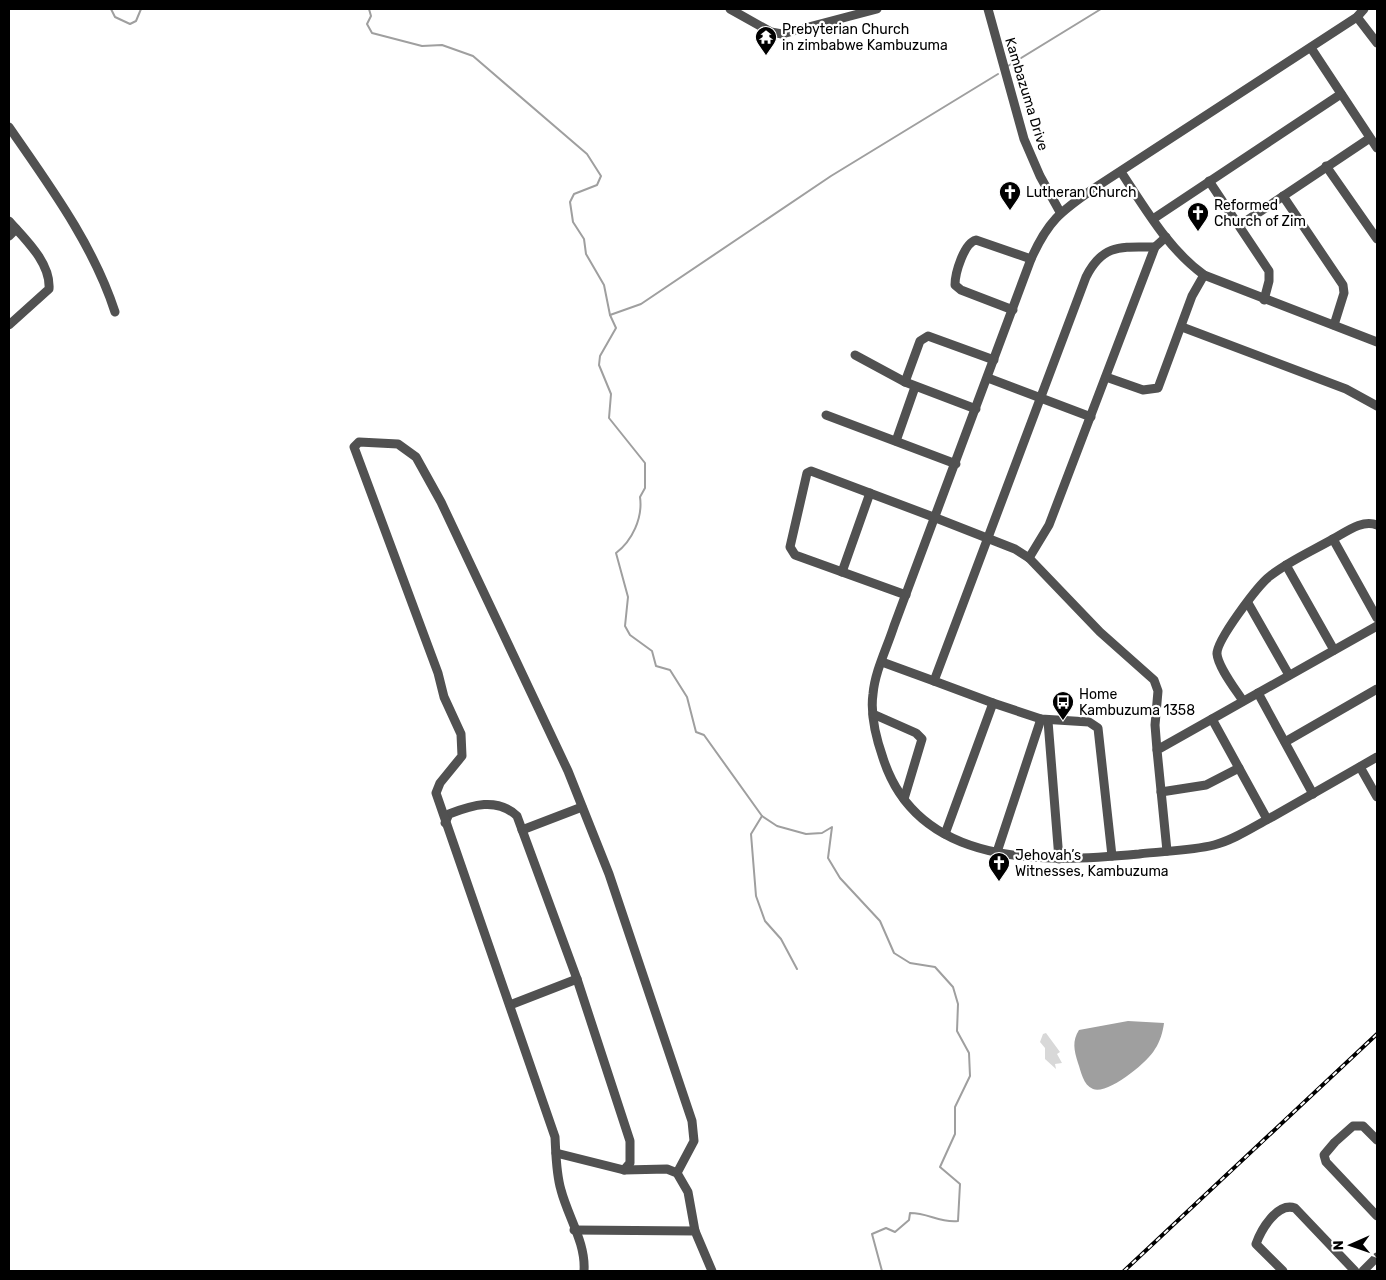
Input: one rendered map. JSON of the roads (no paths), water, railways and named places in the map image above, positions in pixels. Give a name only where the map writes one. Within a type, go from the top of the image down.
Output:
[{"type":"street","points":[[730,9],[771,32],[782,34],[874,9]]},
{"type":"street","name":"Kambazuma Drive","points":[[988,9],[1024,139],[1040,176],[1060,212]]},
{"type":"street","points":[[1364,9],[1357,17],[1060,212],[1045,230],[1031,259],[882,662],[873,693],[873,714],[884,764],[904,799],[925,820],[945,834],[969,846],[997,852],[1059,859],[1112,856],[1214,845],[1267,819],[1377,757]]},
{"type":"street","points":[[1357,17],[1377,44]]},
{"type":"street","points":[[1310,48],[1377,148]]},
{"type":"street","points":[[1153,219],[1341,94]]},
{"type":"street","points":[[9,127],[69,215],[105,286],[115,312]]},
{"type":"street","points":[[1240,225],[1370,138]]},
{"type":"street","points":[[1326,166],[1377,239]]},
{"type":"street","points":[[1120,172],[1166,237],[1186,260],[1204,275],[1264,300],[1377,342]]},
{"type":"street","points":[[1209,181],[1269,271],[1270,281],[1264,300]]},
{"type":"street","points":[[1283,196],[1344,285],[1344,293],[1334,325]]},
{"type":"street","points":[[9,221],[39,258],[49,282],[49,289],[9,325]]},
{"type":"street","points":[[9,236],[16,229]]},
{"type":"street","points":[[1029,558],[1049,525],[1155,247],[1166,237]]},
{"type":"street","points":[[1013,310],[961,290],[955,284],[966,248],[972,241],[976,240],[1031,259]]},
{"type":"street","points":[[934,681],[1086,277],[1096,261],[1109,250],[1116,248],[1155,247]]},
{"type":"street","points":[[1106,377],[1142,390],[1158,388],[1192,296],[1204,275]]},
{"type":"street","points":[[1182,327],[1346,389],[1377,406]]},
{"type":"street","points":[[905,382],[920,341],[928,336],[994,360]]},
{"type":"street","points":[[855,355],[915,387],[976,409]]},
{"type":"street","points":[[988,378],[1091,417]]},
{"type":"street","points":[[896,441],[915,387]]},
{"type":"street","points":[[826,415],[956,464]]},
{"type":"street","points":[[584,1271],[584,1259],[556,1171],[555,1137],[436,793],[440,783],[462,756],[461,734],[444,697],[438,673],[354,447],[359,442],[398,444],[416,457],[441,502],[568,771],[609,874],[692,1121],[694,1141],[677,1172]]},
{"type":"street","points":[[906,595],[794,555],[790,547],[806,473],[811,471],[936,518],[989,539],[1029,558],[1100,632],[1154,680],[1158,691],[1155,725],[1167,851]]},
{"type":"street","points":[[842,572],[870,493]]},
{"type":"street","points":[[1244,701],[1220,663],[1217,653],[1220,640],[1263,582],[1286,565],[1358,526],[1372,523],[1377,525]]},
{"type":"street","points":[[1333,539],[1377,618]]},
{"type":"street","points":[[1286,565],[1334,650]]},
{"type":"street","points":[[1248,603],[1289,675]]},
{"type":"street","points":[[1157,750],[1377,626]]},
{"type":"street","points":[[882,662],[1045,720],[1089,722],[1098,728],[1112,856]]},
{"type":"street","points":[[1285,742],[1377,689]]},
{"type":"street","points":[[1258,693],[1313,794]]},
{"type":"street","points":[[945,834],[993,703]]},
{"type":"street","points":[[873,714],[916,732],[922,739],[904,799]]},
{"type":"street","points":[[997,852],[1045,720]]},
{"type":"street","points":[[1045,720],[1059,859]]},
{"type":"street","points":[[1212,720],[1267,819]]},
{"type":"street","points":[[1360,767],[1377,797]]},
{"type":"street","points":[[1161,792],[1206,785],[1239,768]]},
{"type":"street","points":[[445,823],[449,814],[482,804],[509,809],[517,816],[577,979],[630,1141],[630,1163],[624,1170]]},
{"type":"street","points":[[522,830],[582,807]]},
{"type":"street","points":[[510,1005],[577,979]]},
{"type":"street","points":[[1377,1140],[1363,1126],[1353,1126],[1324,1155],[1326,1162],[1377,1216]]},
{"type":"street","points":[[556,1153],[624,1170],[667,1169],[677,1172],[688,1192],[695,1230],[712,1271]]},
{"type":"street","points":[[1283,1271],[1256,1244],[1260,1231],[1285,1207],[1295,1208],[1354,1271]]},
{"type":"street","points":[[574,1230],[695,1230]]},
{"type":"street","points":[[1363,1271],[1377,1257]]},
{"type":"waterway","points":[[111,9],[115,17],[130,24],[136,21],[141,9]]},
{"type":"waterway","points":[[369,9],[371,16],[367,24],[372,33],[422,46],[442,45],[473,56],[587,154],[601,176],[597,185],[574,194],[570,202],[573,222],[584,239],[586,254],[604,285],[610,315],[616,328],[600,356],[599,365],[611,394],[609,418],[645,463],[645,488],[640,497],[638,521],[627,542],[616,553],[628,597],[625,626],[630,635],[652,651],[656,666],[670,670],[687,697],[696,732],[704,735],[762,816],[777,826],[806,834],[822,833],[832,827],[828,858],[840,878],[880,921],[894,953],[910,963],[935,967],[953,987],[958,1004],[957,1031],[969,1053],[970,1076],[955,1107],[955,1134],[940,1167],[960,1184],[958,1221],[945,1221],[910,1213],[909,1220],[895,1232],[886,1228],[872,1234],[882,1271]]},
{"type":"waterway","points":[[1008,66],[1101,9]]},
{"type":"waterway","points":[[610,315],[641,304],[831,176],[998,74]]},
{"type":"waterway","points":[[762,816],[751,834],[756,896],[765,921],[781,939],[797,969]]},
{"type":"railway","points":[[1124,1271],[1377,1034]]},
{"type":"place","name":"Prebyterian Church in zimbabwe Kambuzuma","points":[[766,56]]},
{"type":"place","name":"Lutheran Church","points":[[1010,211]]},
{"type":"place","name":"Reformed Church of Zim","points":[[1198,232]]},
{"type":"place","name":"Home Kambuzuma 1358","points":[[1063,721]]},
{"type":"place","name":"Jehovah’s Witnesses, Kambuzuma","points":[[999,882]]}]
